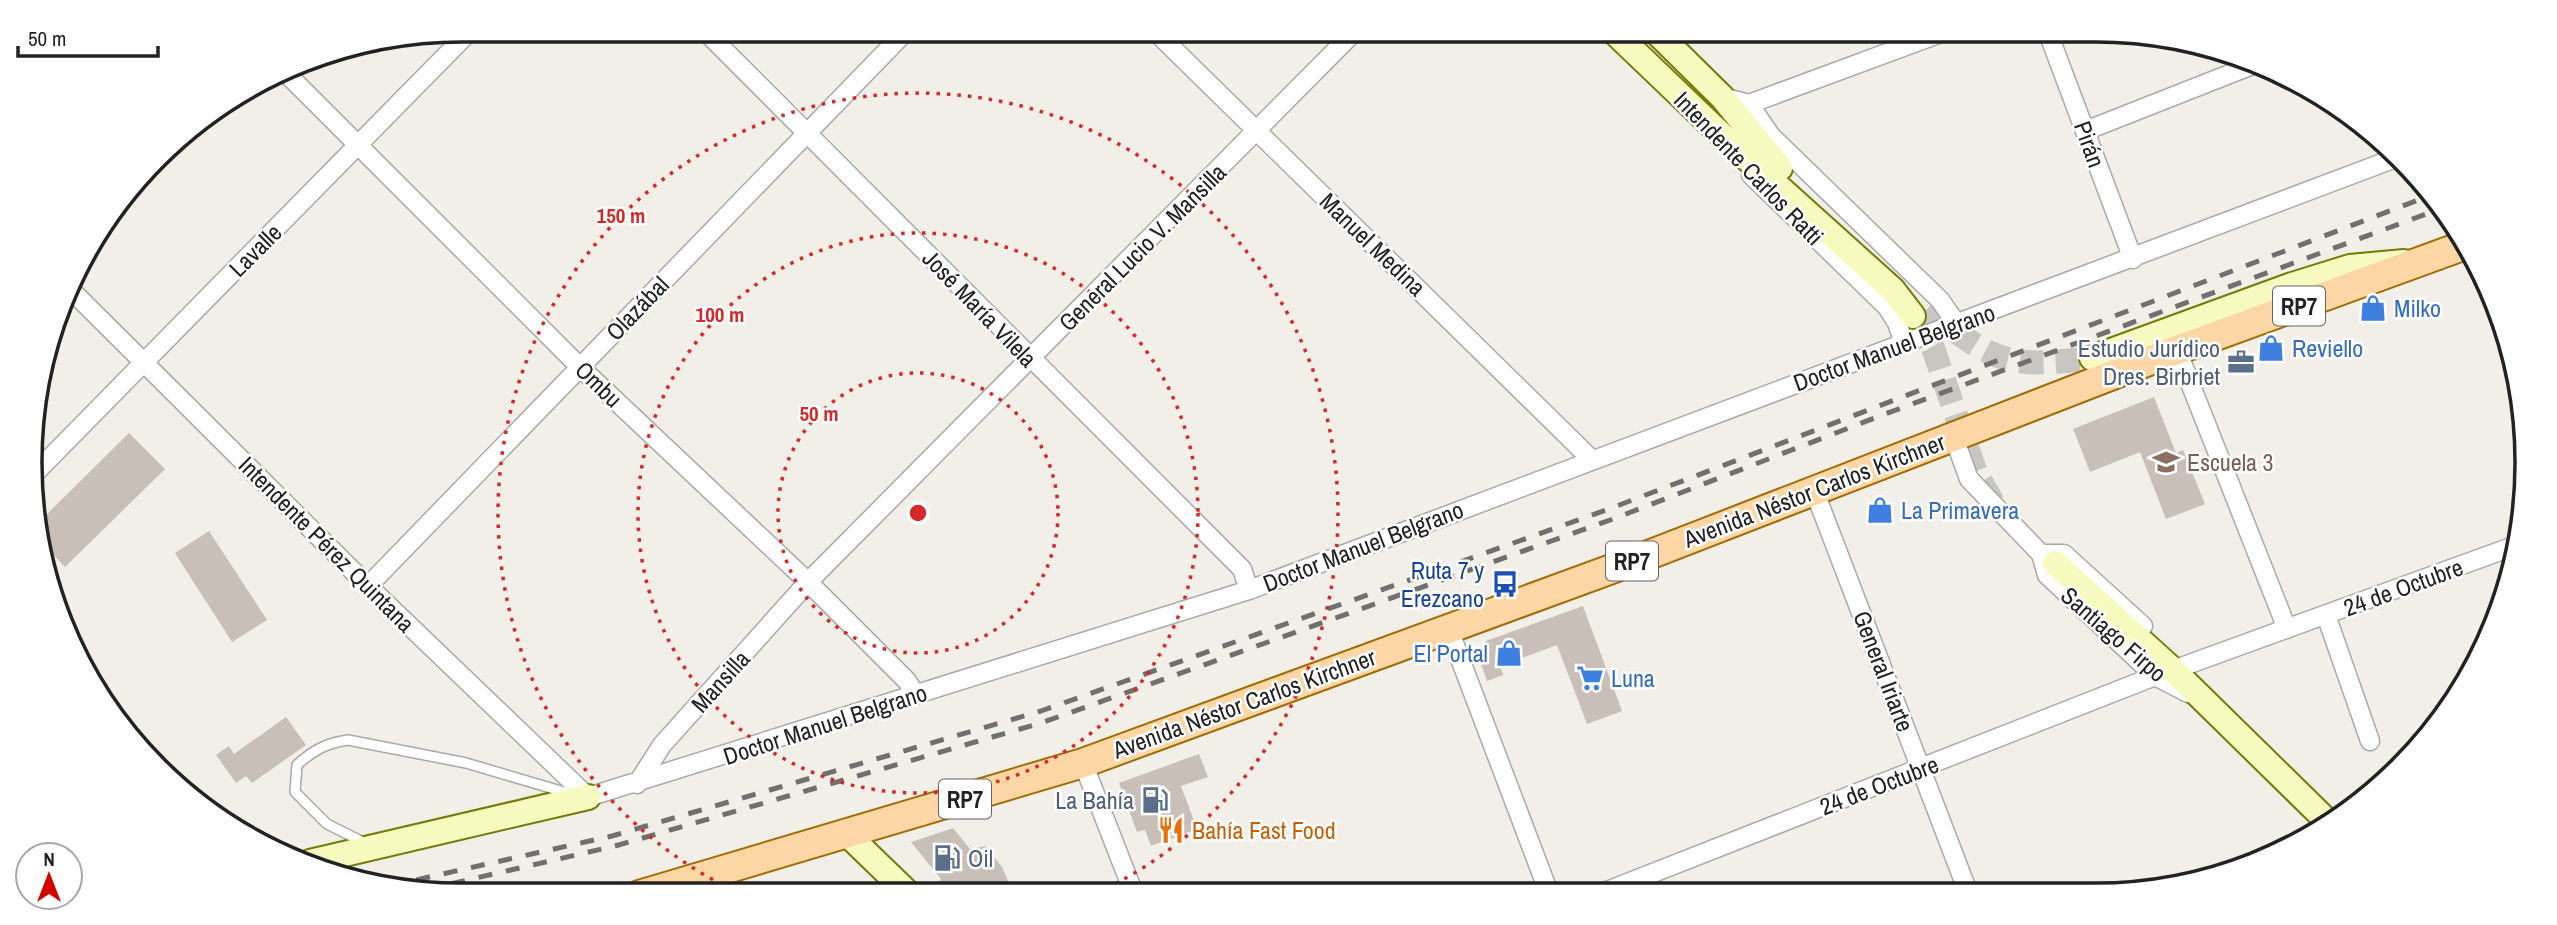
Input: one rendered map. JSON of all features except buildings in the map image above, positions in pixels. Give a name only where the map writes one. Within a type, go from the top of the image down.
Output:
[{"type":"main road","name":"Intendente Carlos Ratti","points":[[1625,42],[1730,143],[1920,312],[1778,166],[1722,97],[1666,42]]},
{"type":"main road","name":"Avenida Néstor Carlos Kirchner","points":[[680,883],[1083,763],[1628,563],[1953,435],[2457,248]]},
{"type":"main road","points":[[2092,358],[2292,285],[2350,267],[2421,262]]},
{"type":"main road","name":"Santiago Firpo","points":[[2048,559],[2149,649],[2322,816]]},
{"type":"main road","name":"Doctor Manuel Belgrano","points":[[323,859],[588,797]]},
{"type":"main road","points":[[847,834],[898,883]]},
{"type":"street","name":"Lavalle","points":[[42,466],[458,42]]},
{"type":"street","name":"José María Vilela","points":[[716,42],[1242,569],[1249,590]]},
{"type":"street","name":"Olazábal","points":[[369,586],[895,42]]},
{"type":"street","name":"Manuel Medina","points":[[1166,42],[1591,459]]},
{"type":"street","name":"General Lucio V. Mansilla","points":[[808,582],[1344,42]]},
{"type":"street","points":[[1749,104],[1917,42]]},
{"type":"street","name":"Pirán","points":[[2052,42],[2133,259]]},
{"type":"street","points":[[2085,131],[2242,69]]},
{"type":"street","name":"Ombu","points":[[292,79],[580,367],[808,582],[907,681],[916,695]]},
{"type":"street","name":"Intendente Carlos Ratti","points":[[1722,97],[1749,104],[1771,136],[1940,300],[1956,323]]},
{"type":"street","name":"Intendente Carlos Ratti","points":[[1730,143],[1756,182],[1887,307],[1898,323],[1904,343]]},
{"type":"street","name":"Doctor Manuel Belgrano","points":[[588,797],[637,784],[1249,590],[2388,161]]},
{"type":"street","name":"Intendente Pérez Quintana","points":[[77,296],[369,586],[588,797]]},
{"type":"street","points":[[2177,350],[2287,629]]},
{"type":"street","name":"Santiago Firpo","points":[[1953,435],[1969,479],[2048,559],[2048,575],[2171,670]]},
{"type":"street","name":"General Iriarte","points":[[1814,490],[1965,883]]},
{"type":"street","name":"24 de Octubre","points":[[1628,883],[2171,670],[2506,549]]},
{"type":"street","name":"Santiago Firpo","points":[[2048,559],[2064,554],[2171,670]]},
{"type":"street","name":"Mansilla","points":[[637,784],[662,746],[808,582]]},
{"type":"street","points":[[2326,615],[2370,741]]},
{"type":"street","points":[[1448,627],[1545,883]]},
{"type":"street","points":[[1083,763],[1130,883]]},
{"type":"lane","points":[[376,848],[327,824],[295,792],[297,765],[321,746],[348,740],[381,746],[466,764],[534,786],[588,797]]},
{"type":"tunnel","points":[[1927,309],[1969,341],[2002,358],[2039,362],[2092,358]]},
{"type":"tunnel","points":[[1913,316],[1933,348],[1976,473],[1994,504]]},
{"type":"railway","points":[[416,880],[612,836],[1041,711],[1609,509],[2422,199]]},
{"type":"railway","points":[[455,883],[615,846],[1041,723],[1613,519],[1885,414],[2432,212]]},
{"type":"place","name":"Milko","points":[[2373,308]]},
{"type":"place","name":"Reviello","points":[[2271,348]]},
{"type":"place","name":"Estudio Jurídico Dres. Birbriet","points":[[2241,362]]},
{"type":"place","name":"Escuela 3","points":[[2166,462]]},
{"type":"place","name":"La Primavera","points":[[1880,510]]},
{"type":"place","name":"Ruta 7 y Erezcano","points":[[1505,584]]},
{"type":"place","name":"El Portal","points":[[1509,653]]},
{"type":"place","name":"Luna","points":[[1590,678]]},
{"type":"place","name":"La Bahía","points":[[1155,800]]},
{"type":"place","name":"Bahía Fast Food","points":[[1171,830]]},
{"type":"place","name":"Oil","points":[[947,858]]}]
